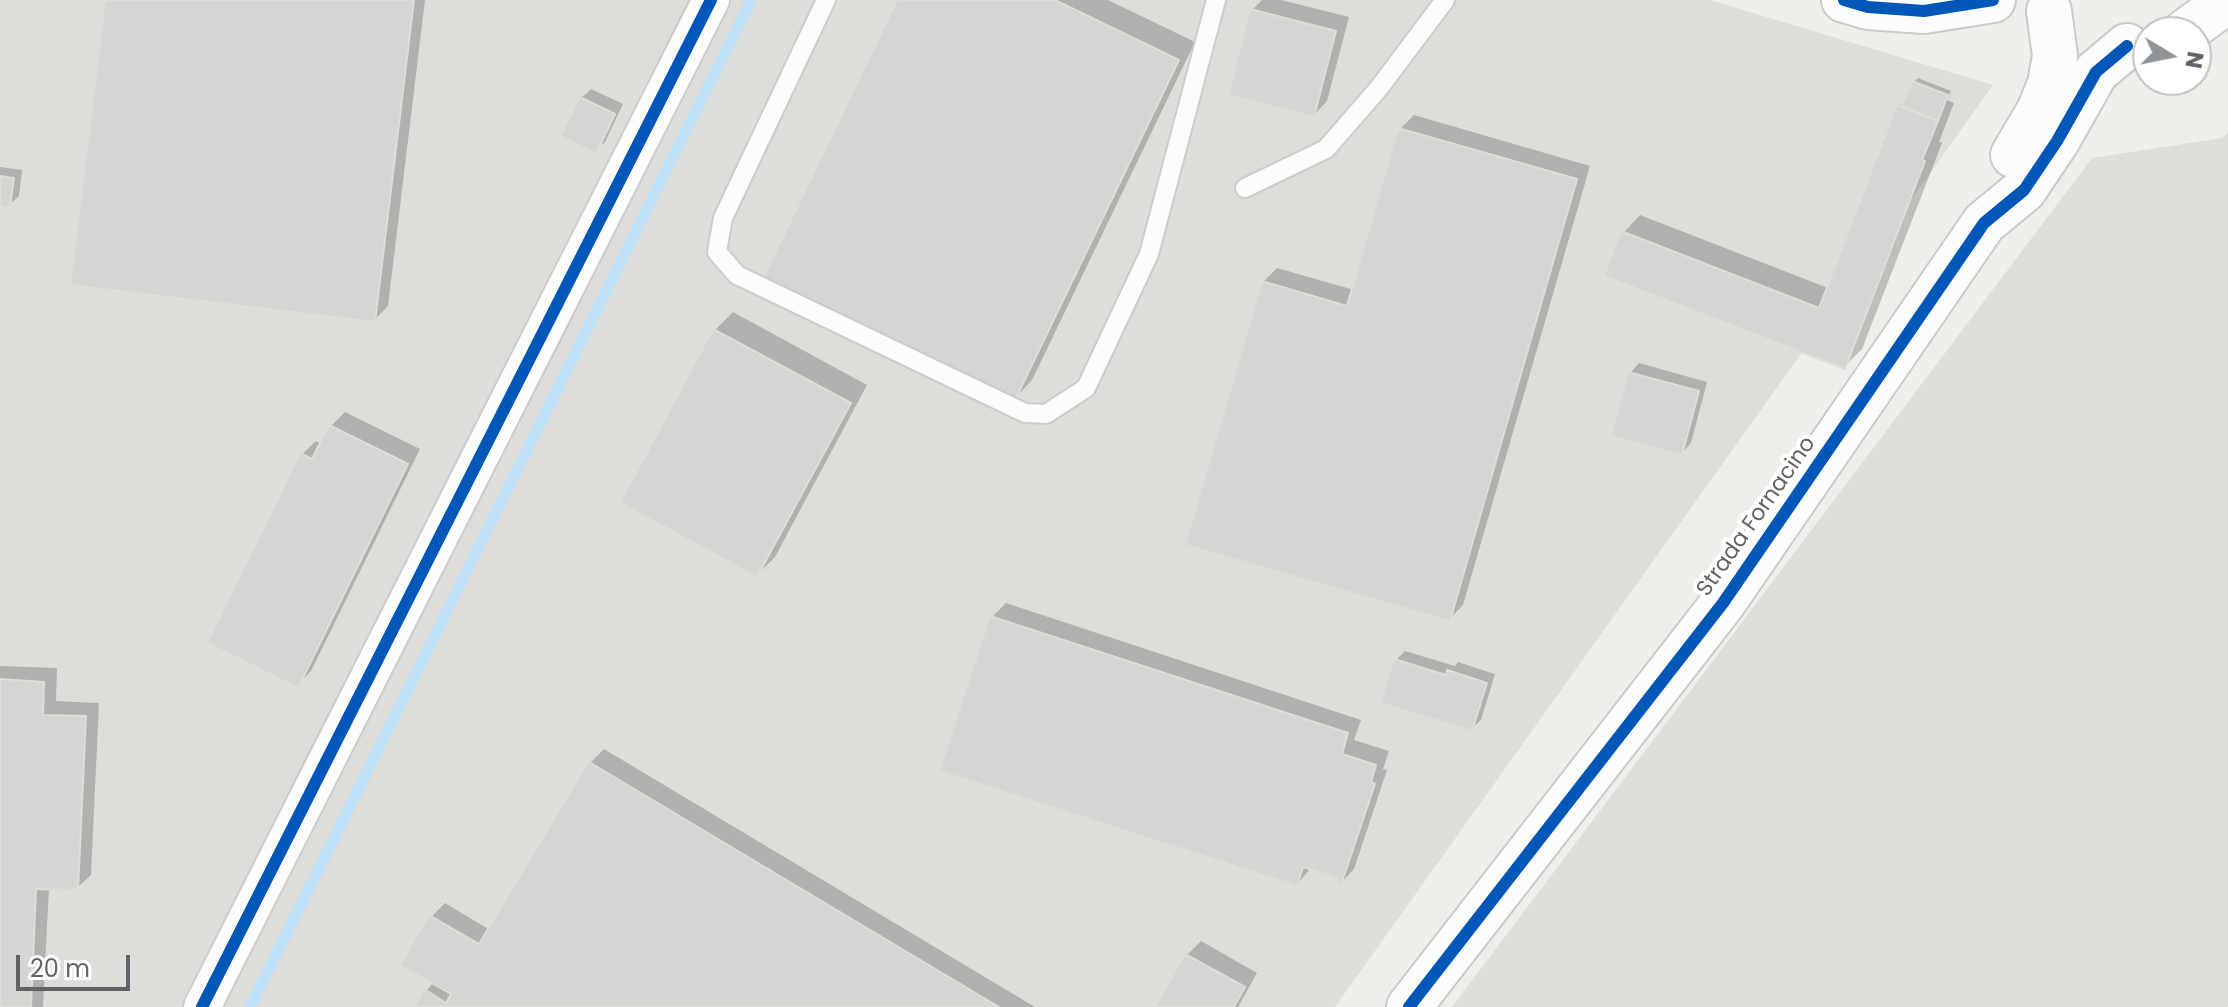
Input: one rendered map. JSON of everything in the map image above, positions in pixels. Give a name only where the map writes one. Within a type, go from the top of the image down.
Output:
[{"type":"street","points":[[202,1007],[711,0]]},
{"type":"street","points":[[1844,0],[1868,7],[1924,11],[1993,0]]},
{"type":"street","points":[[2207,16],[2222,0]]},
{"type":"street","points":[[2044,5],[2072,29],[2099,41],[2132,44]]},
{"type":"street","name":"Strada Fornacino","points":[[1409,1007],[1723,603],[1984,223],[2000,177],[2039,111],[2050,84],[2055,56],[2044,5]]},
{"type":"street","name":"Strada Fornacino","points":[[1984,223],[2024,190],[2057,141],[2096,72],[2132,48]]},
{"type":"lane","points":[[826,0],[723,218],[717,252],[737,275],[750,282],[1025,413],[1046,414],[1086,388],[1149,254],[1216,0]]},
{"type":"lane","points":[[1245,188],[1326,149],[1379,88],[1445,0]]},
{"type":"shaded area","points":[[0,0],[1710,0],[1993,85],[1335,1007],[0,1007]]},
{"type":"shaded area","points":[[2228,132],[2228,1007],[1452,1007],[2092,158],[2222,138]]},
{"type":"building","points":[[105,0],[414,0],[375,322],[70,285]]},
{"type":"building","points":[[897,0],[1055,0],[1179,60],[1015,400],[763,278]]},
{"type":"building","points":[[1250,9],[1336,31],[1314,117],[1228,95]]},
{"type":"building","points":[[1912,81],[1948,95],[1938,121],[1902,106]]},
{"type":"building","points":[[580,97],[615,114],[596,154],[560,136]]},
{"type":"building","points":[[1897,105],[1938,121],[1845,369],[1604,276],[1621,231],[1819,308]]},
{"type":"building","points":[[1398,128],[1577,179],[1450,621],[1185,545],[1262,281],[1347,306]]},
{"type":"building","points":[[0,176],[14,178],[10,207],[0,206]]},
{"type":"building","points":[[713,329],[851,403],[757,577],[620,503]]},
{"type":"building","points":[[1628,372],[1699,391],[1682,455],[1611,436]]},
{"type":"building","points":[[329,425],[408,464],[298,688],[207,643],[300,453],[312,459]]},
{"type":"building","points":[[990,616],[1348,733],[1342,754],[1376,765],[1371,782],[1375,784],[1341,885],[1335,883],[1337,878],[1303,867],[1297,886],[939,771]]},
{"type":"building","points":[[1394,659],[1446,675],[1447,670],[1487,683],[1472,731],[1380,703]]},
{"type":"building","points":[[0,679],[44,682],[43,715],[86,716],[78,890],[36,889],[31,1007],[0,1007]]},
{"type":"building","points":[[589,760],[999,1007],[414,1007],[424,989],[446,1003],[451,994],[400,965],[429,915],[479,944]]},
{"type":"building","points":[[1185,954],[1245,987],[1234,1007],[1155,1007]]},
{"type":"waterway","points":[[250,1007],[751,0]]},
{"type":"cycle path","points":[[202,1007],[711,0]]},
{"type":"cycle path","points":[[1844,0],[1868,7],[1924,11],[1993,0]]},
{"type":"cycle path","points":[[1409,1007],[1723,603],[1984,223],[2024,190],[2057,141],[2096,72],[2127,46]]}]
